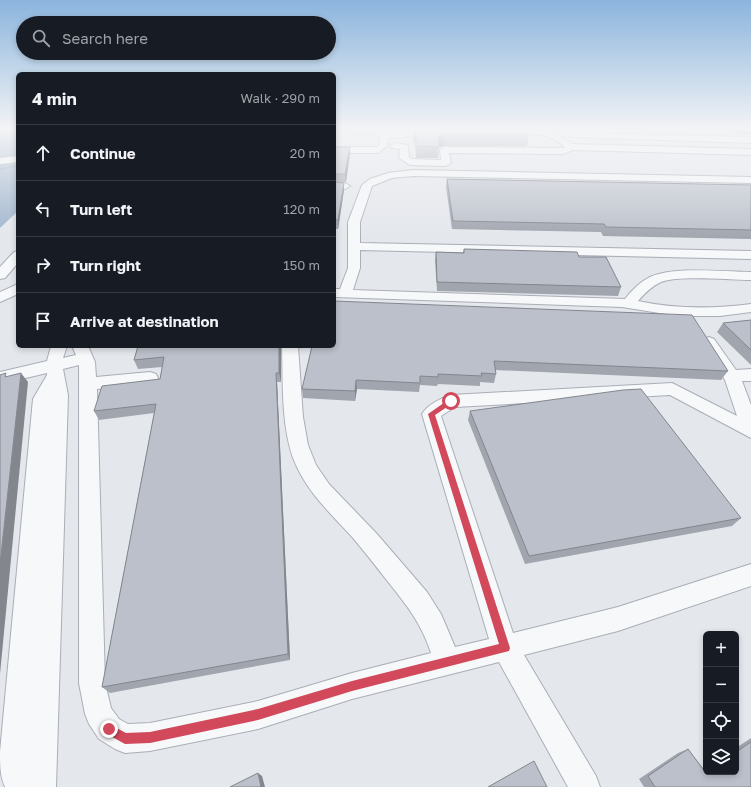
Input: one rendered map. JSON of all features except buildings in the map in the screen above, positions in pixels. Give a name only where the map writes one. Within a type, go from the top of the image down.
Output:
[{"type":"street","points":[[339,293],[350,282],[354,268],[354,222],[367,185],[376,180],[395,174],[412,173],[751,180]]},
{"type":"street","points":[[336,186],[345,186]]},
{"type":"street","points":[[354,246],[751,255]]},
{"type":"street","points":[[0,275],[16,257]]},
{"type":"street","points":[[0,283],[16,270]]},
{"type":"street","points":[[629,304],[643,286],[668,276],[751,276]]},
{"type":"street","points":[[0,298],[16,289]]},
{"type":"street","points":[[0,298],[16,293]]},
{"type":"street","points":[[339,293],[629,304],[667,311],[689,312],[751,308]]},
{"type":"street","points":[[689,312],[731,376],[751,430]]},
{"type":"street","points":[[290,348],[294,406],[298,436],[303,457],[309,470],[327,496],[366,537],[417,599],[429,617],[448,663]]},
{"type":"street","points":[[0,378],[56,363],[83,352],[88,384],[92,683],[99,714],[109,729],[125,739],[150,737],[258,715],[352,686],[448,663],[646,611],[751,575]]},
{"type":"street","points":[[23,787],[13,772],[42,399],[56,363]]},
{"type":"street","points":[[42,787],[59,395],[56,363]]},
{"type":"street","points":[[731,376],[751,375]]},
{"type":"street","points":[[88,384],[150,378]]},
{"type":"street","points":[[585,787],[505,648],[431,414],[451,401],[672,389],[751,430]]},
{"type":"water","points":[[0,166],[16,166],[16,213],[0,228]]},
{"type":"railway","points":[[0,169],[16,166]]},
{"type":"route","points":[[109,729],[125,739],[150,737],[258,715],[352,686],[505,648],[431,414],[451,401]]}]
